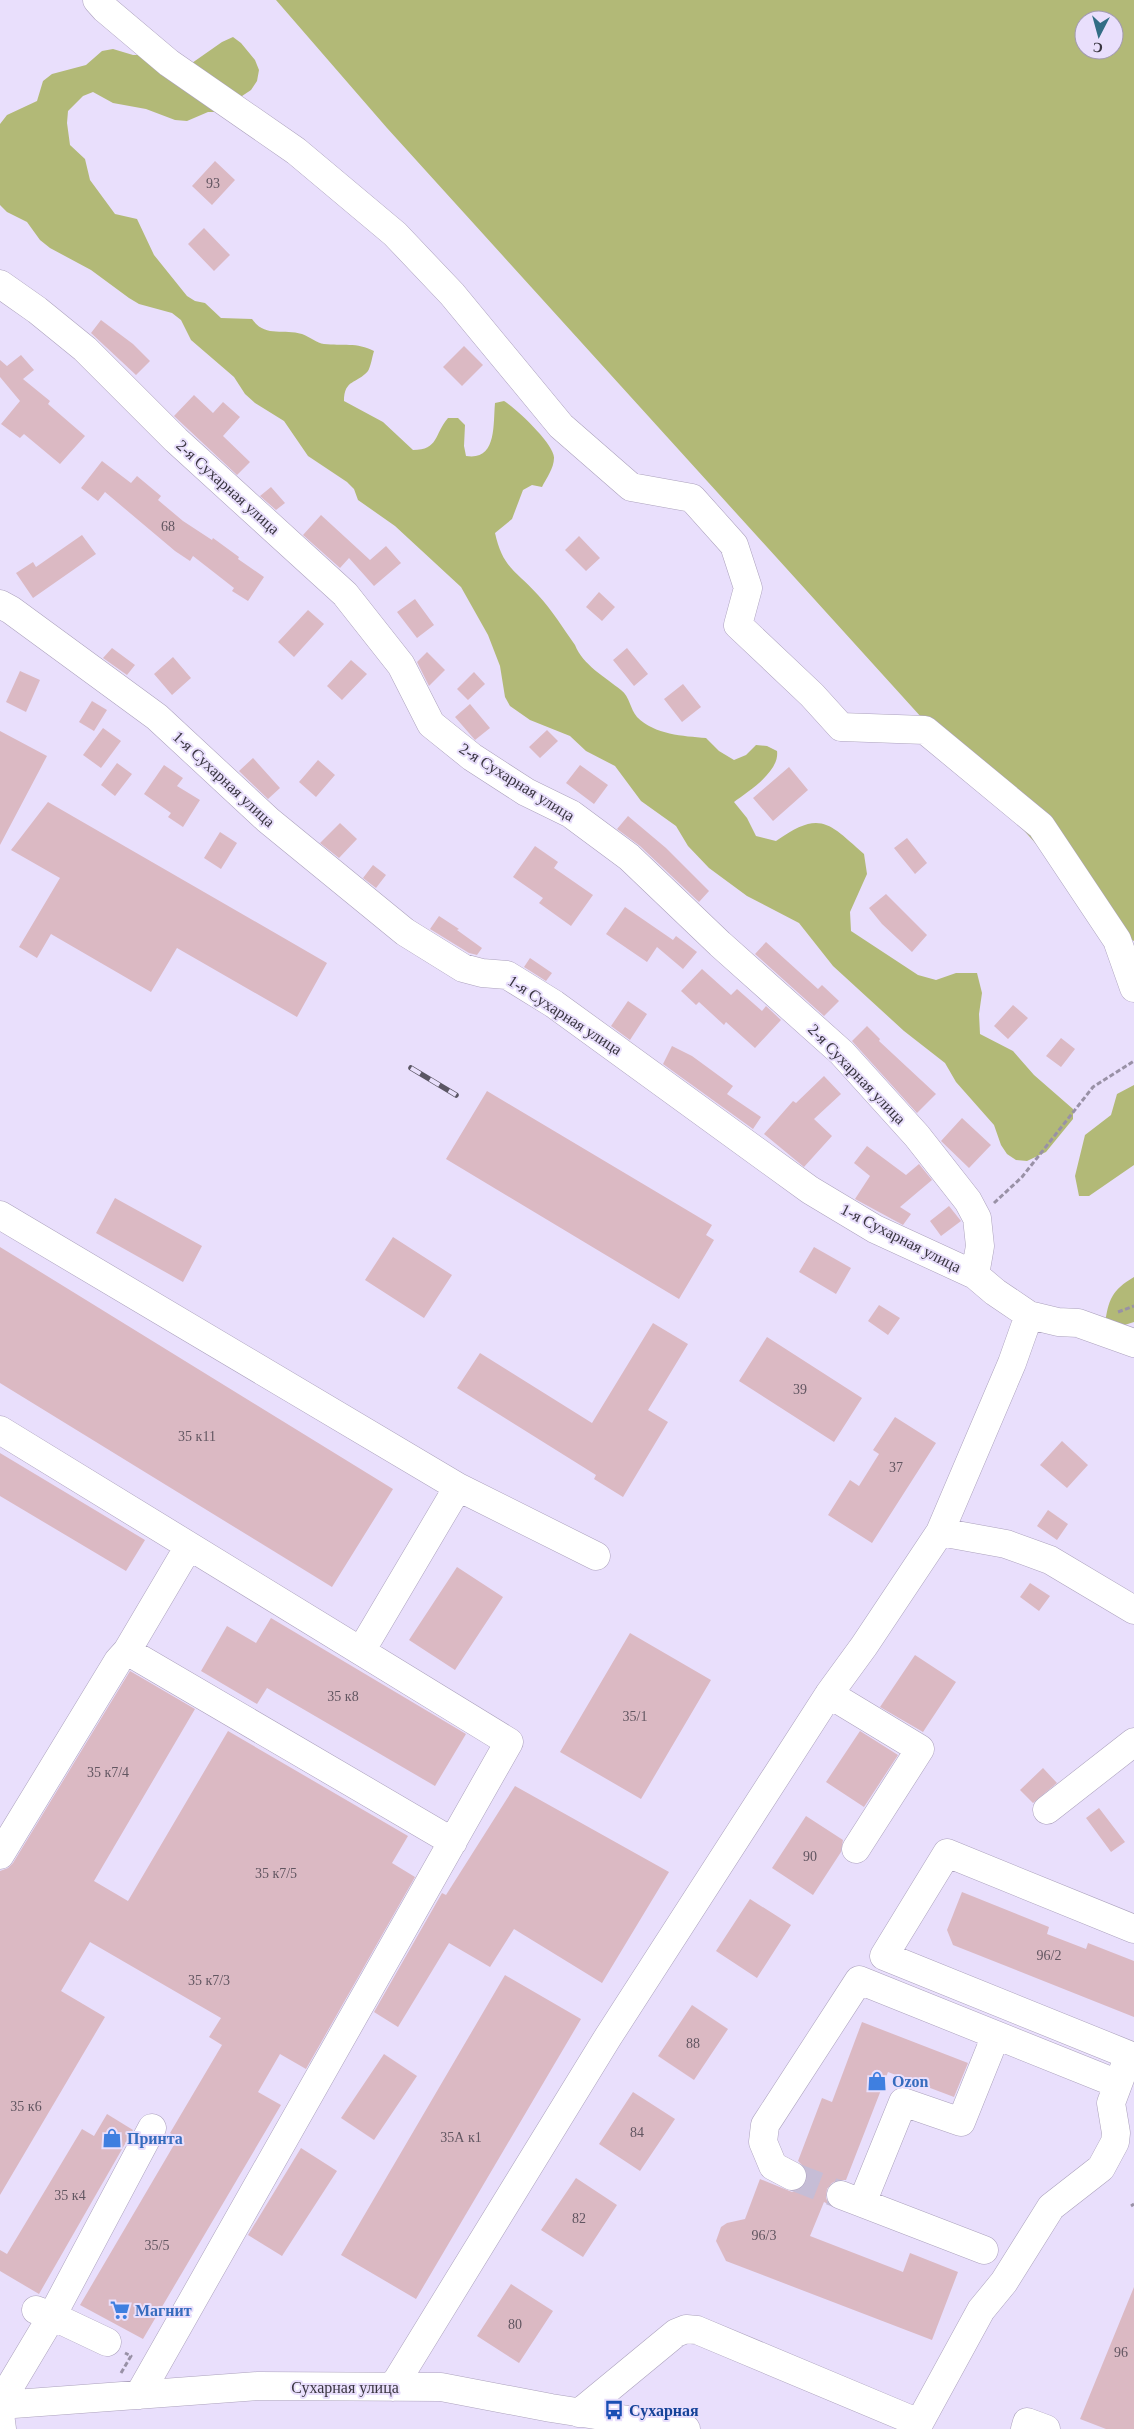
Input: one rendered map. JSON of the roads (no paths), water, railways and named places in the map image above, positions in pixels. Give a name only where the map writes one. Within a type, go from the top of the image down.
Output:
[{"type":"street","points":[[97,0],[104,9],[170,63],[296,151],[395,234],[452,294],[561,426],[631,488],[692,498],[734,545],[748,588],[738,625],[812,695],[842,727],[925,730],[1042,826],[1116,940],[1134,988]]},
{"type":"street","name":"2-я Сухарная улица","points":[[0,284],[37,310],[85,350],[176,440],[345,594],[401,665],[431,724],[472,757],[526,792],[571,814],[629,857],[720,944],[842,1053],[917,1136],[968,1201],[977,1218],[980,1246],[975,1275]]},
{"type":"street","name":"1-я Сухарная улица","points":[[0,604],[11,610],[157,717],[268,820],[405,932],[463,968],[482,973],[507,975],[609,1043],[810,1190],[875,1229],[975,1275],[995,1292],[1029,1315]]},
{"type":"street","points":[[0,1215],[458,1487],[596,1556]]},
{"type":"street","points":[[393,2387],[608,2037],[829,1694],[864,1646],[940,1532],[1012,1363],[1029,1315],[1058,1322],[1078,1323],[1134,1343]]},
{"type":"street","points":[[0,1430],[509,1742],[452,1842],[128,2386]]},
{"type":"street","points":[[360,1651],[458,1487]]},
{"type":"street","points":[[940,1532],[1006,1544],[1050,1560],[1134,1610]]},
{"type":"street","points":[[0,1854],[190,1546]]},
{"type":"street","points":[[127,1650],[452,1842]]},
{"type":"street","points":[[829,1694],[920,1749],[856,1849]]},
{"type":"street","points":[[1047,1810],[1134,1742]]},
{"type":"street","points":[[868,1983],[947,1853],[1134,1929]]},
{"type":"street","points":[[579,2412],[676,2333],[697,2330],[917,2426],[981,2310],[1004,2282],[1051,2207],[1101,2168],[1115,2142],[1116,2133],[1111,2103],[1132,2056],[884,1956]]},
{"type":"street","points":[[792,2176],[773,2166],[763,2142],[765,2124],[856,1982],[862,1980],[1118,2084]]},
{"type":"street","points":[[984,2250],[851,2199],[901,2104],[906,2102],[961,2122],[996,2035]]},
{"type":"street","points":[[0,2404],[44,2313],[152,2128]]},
{"type":"street","points":[[44,2313],[107,2342]]},
{"type":"street","name":"Сухарная улица","points":[[0,2404],[128,2386],[441,2387],[545,2418],[579,2412],[629,2425],[686,2429]]},
{"type":"street","points":[[0,2414],[2,2429]]},
{"type":"street","points":[[1025,2429],[1027,2422],[1046,2429]]},
{"type":"tunnel","points":[[792,2176],[841,2195]]},
{"type":"railway","points":[[411,1068],[456,1095]]},
{"type":"place","name":"Ozon","points":[[877,2081]]},
{"type":"place","name":"Принта","points":[[112,2138]]},
{"type":"place","name":"Магнит","points":[[120,2310]]},
{"type":"place","name":"Сухарная","points":[[614,2410]]}]
